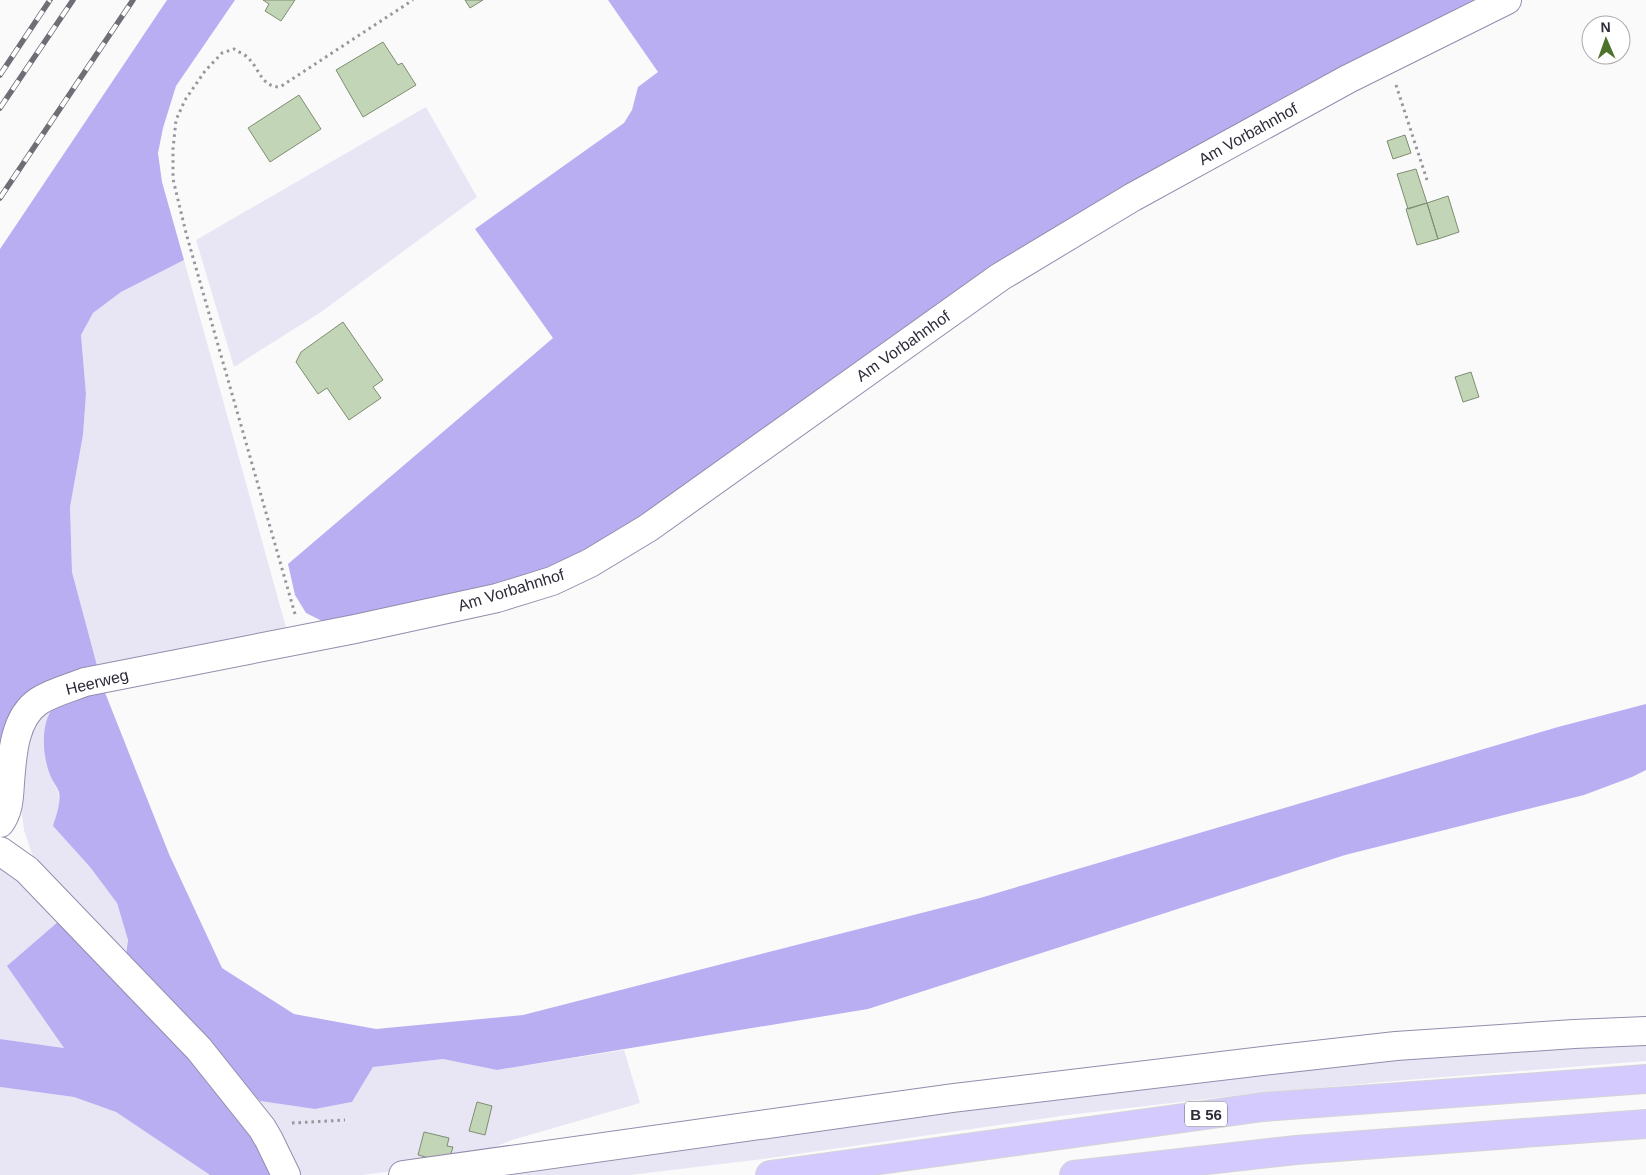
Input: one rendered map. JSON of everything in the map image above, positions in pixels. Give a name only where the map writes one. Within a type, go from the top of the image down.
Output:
[{"type":"main road","name":"B 56","points":[[770,1175],[1263,1107],[1646,1079]]},
{"type":"main road","points":[[1074,1175],[1296,1150],[1646,1124]]},
{"type":"street","name":"Am Vorbahnhof","points":[[297,640],[497,598],[552,581],[590,563],[648,528],[1000,277],[1133,197],[1386,60],[1507,0]]},
{"type":"street","name":"Heerweg","points":[[0,823],[7,810],[14,743],[21,722],[37,702],[54,693],[85,682],[297,640]]},
{"type":"street","points":[[0,850],[27,870],[199,1049],[262,1128],[286,1175]]},
{"type":"street","points":[[403,1175],[953,1098],[1280,1059],[1396,1046],[1646,1031]]},
{"type":"path","points":[[297,640],[296,616],[186,233],[173,178],[176,120],[185,100],[205,71],[222,54],[234,49],[248,57],[265,82],[273,87],[280,87],[413,0]]},
{"type":"path","points":[[1386,60],[1427,180]]},
{"type":"path","points":[[262,1128],[299,1122],[345,1120]]},
{"type":"shaded area","points":[[167,0],[235,0],[176,86],[163,128],[158,153],[162,182],[184,260],[121,292],[93,313],[81,335],[86,394],[83,435],[70,507],[72,572],[99,673],[61,681],[0,783],[0,249]]},
{"type":"shaded area","points":[[608,0],[1492,0],[1357,63],[644,523],[550,574],[326,623],[306,613],[295,595],[288,564],[553,338],[475,229],[624,123],[632,110],[638,87],[658,72]]},
{"type":"shaded area","points":[[426,107],[477,197],[321,312],[234,367],[196,240]]},
{"type":"shaded area","points":[[184,260],[287,631],[99,673],[72,572],[70,507],[83,435],[86,394],[81,335],[93,313],[121,292]]},
{"type":"shaded area","points":[[104,690],[169,854],[222,968],[294,1014],[376,1029],[523,1015],[980,898],[1558,727],[1646,704],[1646,770],[1584,795],[1345,855],[868,1009],[497,1070],[443,1059],[373,1067],[352,1102],[315,1109],[260,1101],[206,1048],[125,963],[128,940],[117,903],[90,867],[53,826],[58,809],[59,792],[47,767],[44,748],[45,729],[50,712],[55,705]]},
{"type":"shaded area","points":[[55,705],[45,757],[50,775],[58,791],[60,805],[53,826],[90,867],[117,903],[128,940],[125,963],[34,860],[24,830],[20,800],[30,723]]},
{"type":"shaded area","points":[[0,863],[24,877],[59,921],[65,1048],[0,1039]]},
{"type":"shaded area","points":[[59,921],[193,1052],[271,1163],[269,1175],[210,1175],[116,1112],[74,1097],[0,1087],[0,1039],[64,1048],[7,966]]},
{"type":"shaded area","points":[[1646,1039],[1646,1061],[1241,1095],[1068,1115],[763,1159],[630,1175],[477,1175],[1284,1063]]},
{"type":"shaded area","points":[[624,1050],[640,1103],[512,1140],[456,1163],[362,1175],[300,1175],[260,1101],[315,1109],[352,1102],[373,1067],[443,1059],[497,1070]]},
{"type":"shaded area","points":[[0,1087],[74,1097],[116,1112],[210,1175],[0,1175]]},
{"type":"building","points":[[263,0],[295,0],[281,21],[265,11],[269,4]]},
{"type":"building","points":[[465,0],[483,0],[470,8]]},
{"type":"building","points":[[383,42],[398,65],[402,63],[416,85],[363,117],[336,70]]},
{"type":"building","points":[[299,95],[321,129],[270,162],[248,128]]},
{"type":"building","points":[[1405,135],[1411,153],[1393,159],[1387,141]]},
{"type":"building","points":[[1416,169],[1427,203],[1408,209],[1397,174]]},
{"type":"building","points":[[1448,196],[1459,232],[1438,239],[1427,203]]},
{"type":"building","points":[[1427,203],[1438,239],[1417,245],[1406,209]]},
{"type":"building","points":[[343,322],[383,380],[373,387],[381,398],[349,420],[327,388],[318,394],[296,362],[301,352]]},
{"type":"building","points":[[1471,372],[1479,397],[1463,402],[1455,377]]},
{"type":"building","points":[[477,1102],[492,1106],[485,1135],[469,1131]]},
{"type":"building","points":[[424,1132],[449,1138],[447,1146],[453,1147],[448,1163],[418,1155]]},
{"type":"railway","points":[[0,75],[50,0]]},
{"type":"railway","points":[[0,108],[73,0]]},
{"type":"railway","points":[[0,198],[133,0]]}]
